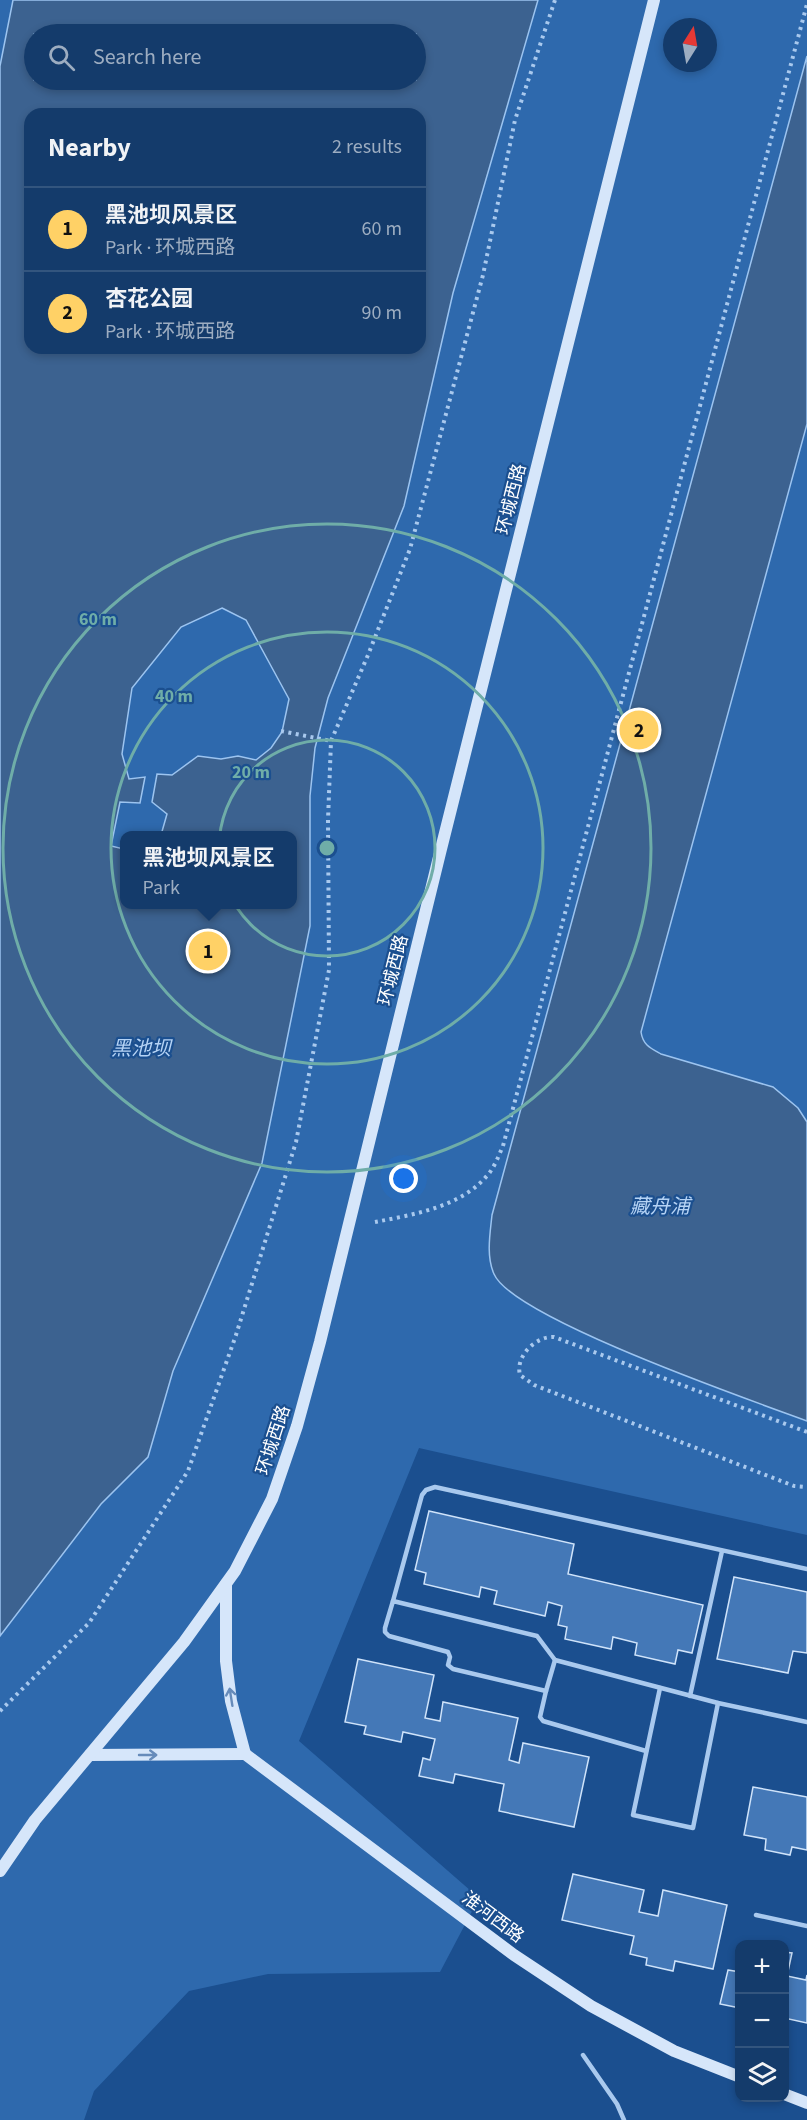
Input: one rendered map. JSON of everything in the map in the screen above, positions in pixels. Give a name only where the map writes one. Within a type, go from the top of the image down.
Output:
[{"type":"street","name":"环城西路","points":[[0,1871],[35,1820],[184,1642],[235,1571],[272,1499],[297,1426],[320,1342],[654,0]]},
{"type":"street","points":[[90,1755],[245,1754],[231,1701],[226,1661],[226,1584]]},
{"type":"street","name":"淮河西路","points":[[245,1754],[514,1955],[591,2006],[674,2051],[735,2074]]},
{"type":"street","points":[[789,2096],[807,2103]]},
{"type":"lane","points":[[546,1691],[453,1669],[448,1665],[450,1657],[448,1652],[385,1632],[422,1495],[426,1490],[435,1487],[807,1569]]},
{"type":"lane","points":[[690,1696],[722,1551]]},
{"type":"lane","points":[[393,1601],[537,1636],[555,1660],[718,1703],[807,1722]]},
{"type":"lane","points":[[555,1660],[539,1713],[541,1720],[646,1751]]},
{"type":"lane","points":[[660,1688],[633,1815],[693,1828],[718,1703]]},
{"type":"lane","points":[[756,1915],[807,1926]]},
{"type":"lane","points":[[583,2055],[617,2104],[624,2120]]},
{"type":"path","points":[[0,1711],[89,1623],[188,1471],[236,1335],[296,1142],[329,970],[328,820],[331,741],[410,549],[483,275],[514,120],[555,0]]},
{"type":"path","points":[[348,1228],[419,1214],[471,1192],[487,1177],[503,1146],[807,4]]},
{"type":"path","points":[[281,731],[331,741]]},
{"type":"path","points":[[807,1432],[554,1337],[546,1337],[526,1350],[519,1364],[520,1374],[534,1385],[794,1486],[807,1487]]},
{"type":"shaded area","points":[[0,0],[807,0],[807,1535],[419,1448],[299,1741],[479,1898],[440,1972],[268,1974],[189,1991],[94,2091],[84,2120],[0,2120]]},
{"type":"water","name":"黑池坝","points":[[13,0],[538,0],[453,293],[404,506],[328,698],[315,748],[310,796],[310,926],[262,1163],[173,1371],[148,1457],[101,1504],[0,1636],[0,66]],"holes":[[[222,608],[246,620],[289,699],[282,732],[271,748],[256,760],[238,756],[221,759],[198,756],[172,775],[157,774],[152,802],[167,814],[162,831],[297,831],[297,909],[120,909],[120,848],[111,846],[120,802],[140,803],[145,777],[129,779],[122,754],[132,688],[181,627]]]},
{"type":"water","name":"藏舟浦","points":[[807,56],[807,424],[641,1032],[645,1043],[661,1054],[773,1087],[798,1108],[807,1122],[807,1421],[637,1356],[543,1313],[511,1292],[494,1274],[489,1245],[492,1215]]},
{"type":"building","points":[[429,1511],[574,1544],[568,1574],[703,1605],[692,1653],[678,1650],[675,1664],[635,1655],[637,1643],[613,1637],[611,1649],[565,1639],[567,1627],[558,1625],[562,1606],[548,1602],[545,1616],[494,1604],[497,1591],[481,1587],[479,1597],[424,1584],[426,1573],[415,1570]]},
{"type":"building","points":[[734,1577],[807,1592],[807,1653],[793,1651],[788,1673],[717,1659]]},
{"type":"building","points":[[358,1659],[434,1675],[425,1718],[440,1721],[443,1702],[518,1718],[509,1760],[519,1763],[523,1743],[589,1757],[574,1827],[499,1811],[504,1784],[455,1774],[453,1783],[419,1776],[423,1758],[430,1760],[435,1739],[403,1732],[401,1742],[364,1734],[366,1726],[345,1722]]},
{"type":"building","points":[[753,1787],[807,1797],[807,1850],[792,1847],[790,1855],[765,1850],[766,1839],[744,1835]]},
{"type":"building","points":[[573,1874],[644,1890],[639,1912],[658,1916],[663,1890],[727,1905],[713,1969],[675,1961],[673,1971],[646,1965],[647,1958],[630,1954],[634,1936],[562,1920]]},
{"type":"building","points":[[728,1970],[735,1971],[735,2007],[720,2004]]},
{"type":"building","points":[[807,1975],[807,2023],[789,2019],[789,1976],[806,1980]]},
{"type":"place","name":"杏花公园","points":[[639,730]]},
{"type":"place","name":"黑池坝风景区","points":[[208,951]]}]
